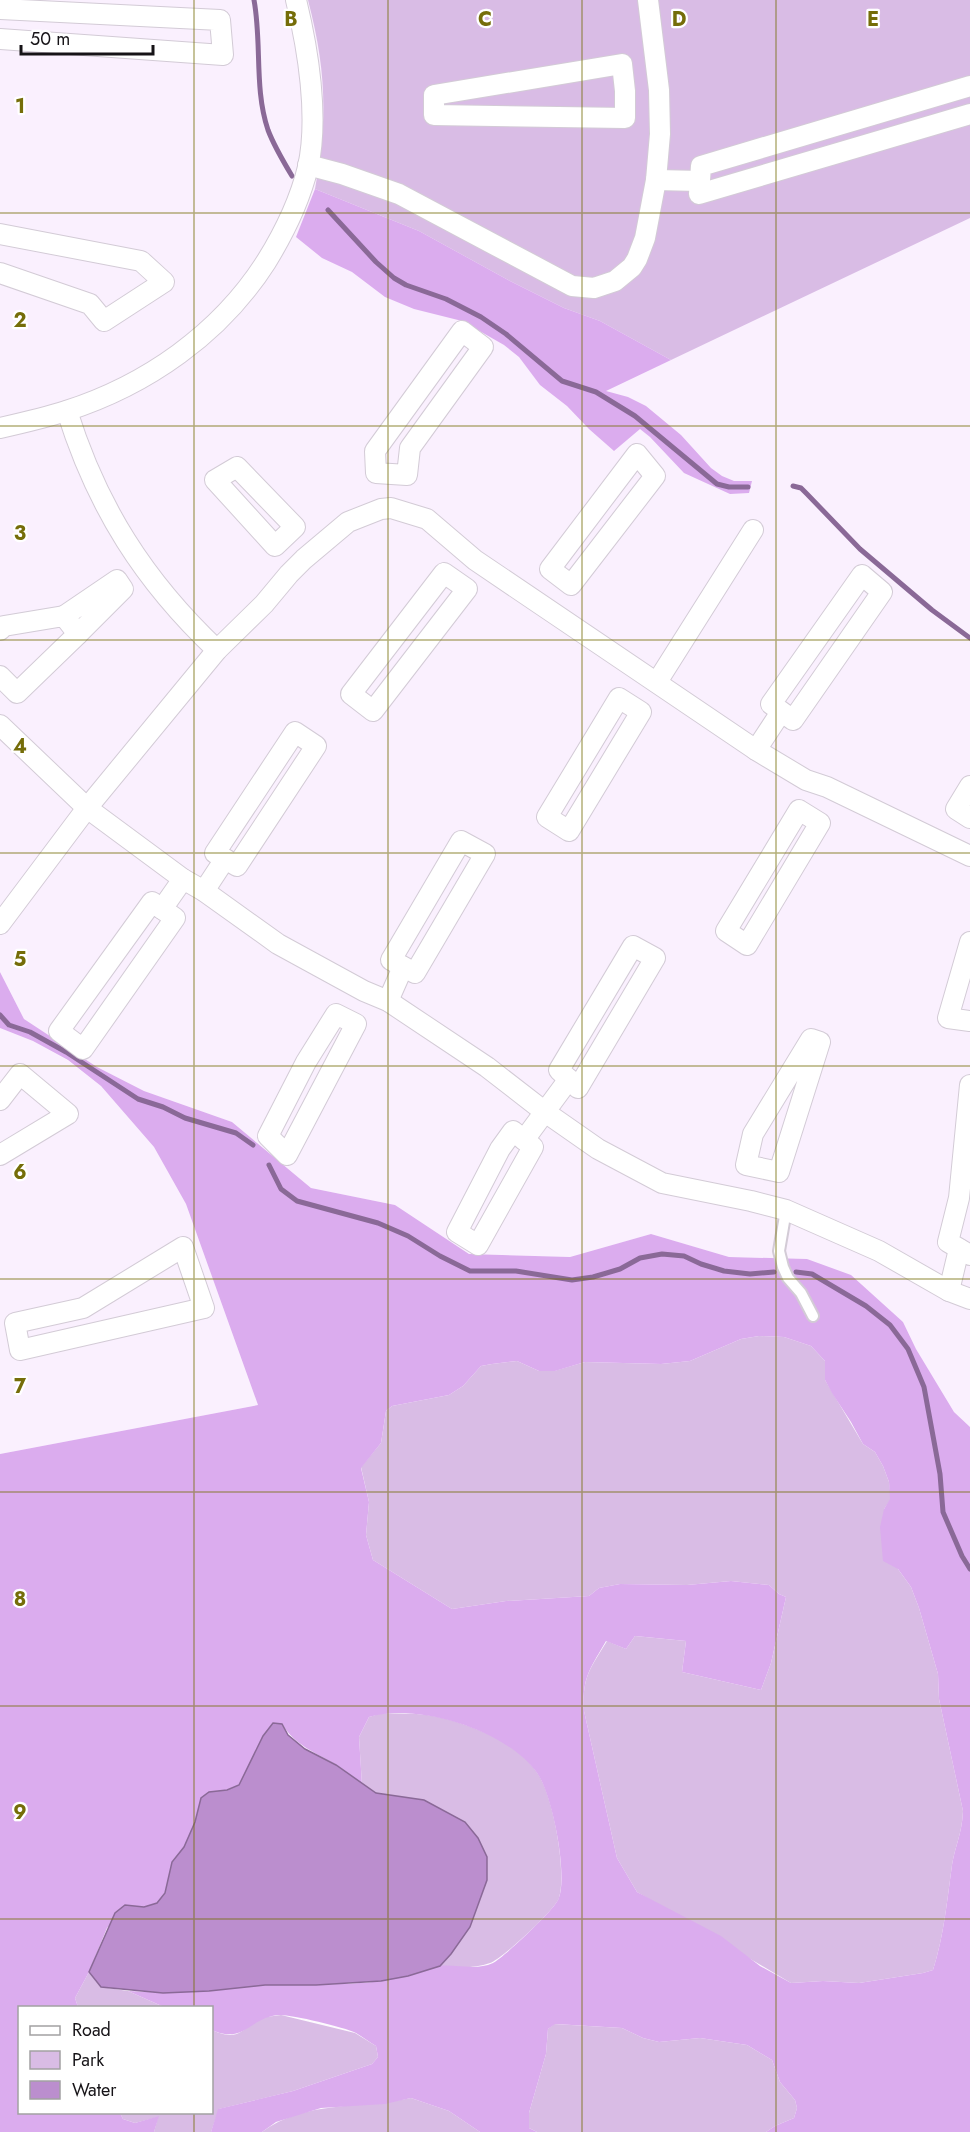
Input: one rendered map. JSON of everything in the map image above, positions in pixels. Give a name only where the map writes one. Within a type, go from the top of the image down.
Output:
[{"type":"street","points":[[0,428],[67,411],[148,375],[196,342],[218,322],[238,300],[273,250],[291,213],[308,165],[311,97],[303,30],[296,0]]},
{"type":"street","points":[[308,165],[399,194],[561,281],[583,288],[606,285],[615,281],[632,267],[638,258],[645,238],[656,180],[660,135],[659,90],[648,0]]},
{"type":"street","points":[[0,9],[220,20],[223,55],[0,39]]},
{"type":"street","points":[[622,64],[625,91],[625,118],[434,115],[434,95],[622,64]]},
{"type":"street","points":[[970,86],[701,166],[699,194],[970,114]]},
{"type":"street","points":[[625,91],[659,90]]},
{"type":"street","points":[[656,180],[700,181]]},
{"type":"street","points":[[0,234],[141,261],[164,282],[104,321],[90,304],[0,273]]},
{"type":"street","points":[[462,331],[483,346],[410,448],[407,475],[392,474],[376,474],[375,451],[462,331]]},
{"type":"street","points":[[67,411],[90,476],[123,539],[166,598],[217,650]]},
{"type":"street","points":[[637,454],[655,476],[571,585],[560,577],[550,569],[637,454]]},
{"type":"street","points":[[391,508],[392,474]]},
{"type":"street","points":[[0,924],[87,808],[217,650],[304,559],[348,522],[391,508],[427,519],[475,560],[756,750],[806,780],[827,787],[970,856]]},
{"type":"street","points":[[630,706],[654,680],[753,530]]},
{"type":"street","points":[[285,537],[304,559]]},
{"type":"street","points":[[456,581],[475,560]]},
{"type":"street","points":[[444,573],[456,581],[467,589],[373,711],[351,694],[444,573]]},
{"type":"street","points":[[862,575],[882,592],[793,720],[781,712],[771,704],[862,575]]},
{"type":"street","points":[[546,606],[560,577]]},
{"type":"street","points":[[0,630],[4,626],[64,616],[117,580],[123,589],[17,693],[0,676]]},
{"type":"street","points":[[64,616],[78,634]]},
{"type":"street","points":[[619,698],[630,706],[641,712],[568,831],[547,817],[619,698]]},
{"type":"street","points":[[756,750],[781,712]]},
{"type":"street","points":[[1,727],[87,808],[183,879],[204,891],[278,944],[364,991],[388,1001],[487,1066],[545,1112],[598,1149],[662,1182],[786,1210],[879,1251],[949,1291],[970,1299]]},
{"type":"street","points":[[295,732],[316,746],[237,866],[225,859],[215,853],[295,732]]},
{"type":"street","points":[[952,847],[968,817],[956,809],[970,786]]},
{"type":"street","points":[[810,817],[827,787]]},
{"type":"street","points":[[799,810],[810,817],[820,823],[747,945],[726,931],[799,810]]},
{"type":"street","points":[[461,841],[485,854],[415,973],[403,967],[391,960],[461,841]]},
{"type":"street","points":[[204,891],[225,859]]},
{"type":"street","points":[[162,909],[183,879]]},
{"type":"street","points":[[152,902],[162,909],[175,918],[83,1049],[59,1031],[152,902]]},
{"type":"street","points":[[970,942],[948,1018],[970,1021]]},
{"type":"street","points":[[633,946],[656,958],[578,1088],[569,1079],[559,1070],[633,946]]},
{"type":"street","points":[[388,1001],[403,967]]},
{"type":"street","points":[[345,1018],[364,991]]},
{"type":"street","points":[[336,1014],[345,1018],[356,1024],[287,1155],[268,1136],[306,1062],[336,1014]]},
{"type":"street","points":[[811,1038],[820,1042],[779,1172],[761,1168],[746,1165],[753,1134],[811,1038]]},
{"type":"street","points":[[0,1100],[20,1074],[68,1114],[0,1155]]},
{"type":"street","points":[[524,1140],[569,1079]]},
{"type":"street","points":[[949,1291],[965,1252],[948,1242],[959,1198],[970,1085]]},
{"type":"street","points":[[513,1131],[524,1140],[533,1148],[478,1245],[457,1232],[500,1149],[513,1131]]},
{"type":"street","points":[[751,1201],[761,1168]]},
{"type":"street","points":[[183,1247],[204,1308],[20,1350],[9,1337],[15,1323],[83,1308],[183,1247]]},
{"type":"lane","points":[[786,1210],[779,1251],[783,1267],[813,1316]]},
{"type":"shaded area","points":[[0,0],[970,0],[970,1427],[954,1412],[916,1349],[903,1322],[807,1259],[729,1257],[651,1234],[570,1257],[469,1254],[395,1205],[311,1188],[232,1122],[144,1091],[97,1067],[24,1019],[0,972]]},
{"type":"shaded area","points":[[315,189],[419,231],[510,281],[564,308],[600,321],[671,360],[606,391],[628,397],[646,406],[681,435],[711,468],[722,476],[734,481],[752,481],[749,493],[730,494],[684,473],[640,429],[614,451],[567,406],[540,385],[519,357],[504,345],[462,321],[414,309],[385,297],[352,272],[322,258],[296,237]]},
{"type":"shaded area","points":[[0,972],[24,1019],[97,1067],[144,1091],[232,1122],[311,1188],[395,1205],[469,1254],[570,1257],[651,1234],[729,1257],[807,1259],[851,1275],[903,1322],[916,1349],[954,1412],[970,1427],[970,2132],[766,2132],[794,2118],[797,2108],[795,2100],[780,2082],[772,2060],[747,2045],[700,2038],[659,2042],[643,2038],[622,2028],[555,2024],[548,2029],[546,2054],[529,2113],[529,2128],[537,2132],[480,2132],[449,2111],[411,2098],[385,2104],[321,2108],[276,2122],[262,2132],[211,2132],[218,2109],[293,2091],[372,2064],[378,2057],[376,2046],[350,2031],[307,2019],[280,2015],[261,2020],[240,2032],[223,2034],[213,2030],[213,2006],[162,2006],[128,1991],[162,1992],[264,1985],[367,1983],[389,1980],[439,1966],[486,1965],[499,1959],[517,1944],[558,1900],[561,1874],[557,1836],[548,1798],[537,1773],[505,1744],[484,1733],[436,1717],[389,1713],[369,1717],[359,1737],[362,1785],[339,1766],[299,1743],[282,1724],[249,1767],[239,1785],[227,1790],[209,1792],[201,1798],[195,1822],[184,1847],[172,1862],[165,1893],[157,1903],[144,1907],[125,1905],[107,1928],[89,1972],[75,1998],[78,2006],[18,2006],[18,2114],[120,2114],[123,2119],[135,2123],[159,2116],[154,2132],[0,2132],[0,1454],[258,1405],[186,1204],[154,1147],[101,1086],[68,1060],[33,1041],[0,1028]],"holes":[[[759,1336],[784,1337],[811,1346],[825,1361],[825,1380],[832,1393],[863,1444],[875,1452],[889,1482],[890,1499],[884,1509],[880,1527],[883,1561],[898,1569],[911,1587],[919,1608],[938,1674],[939,1699],[963,1811],[952,1865],[945,1918],[933,1970],[859,1983],[823,1981],[791,1983],[760,1966],[721,1936],[637,1892],[617,1858],[584,1711],[586,1681],[591,1666],[606,1641],[626,1649],[635,1636],[686,1641],[682,1672],[761,1690],[771,1663],[786,1597],[769,1585],[731,1581],[687,1585],[620,1584],[599,1588],[589,1596],[506,1601],[452,1609],[373,1560],[366,1535],[369,1502],[361,1468],[381,1443],[386,1411],[392,1406],[449,1395],[463,1386],[481,1366],[517,1361],[539,1371],[555,1371],[585,1362],[661,1364],[690,1361],[741,1339]]]},
{"type":"shaded area","points":[[0,1028],[33,1041],[67,1060],[101,1086],[154,1147],[186,1204],[258,1405],[0,1454]]},
{"type":"green space","points":[[308,0],[970,0],[970,218],[671,360],[600,321],[564,308],[510,281],[419,231],[315,189],[322,139],[323,94],[319,49]]},
{"type":"green space","points":[[759,1336],[784,1337],[811,1346],[825,1361],[825,1380],[863,1444],[875,1452],[889,1482],[891,1499],[884,1509],[898,1569],[911,1587],[919,1608],[938,1674],[939,1699],[963,1811],[937,1957],[933,1970],[923,1973],[859,1983],[823,1981],[791,1983],[637,1892],[617,1858],[584,1711],[584,1690],[588,1674],[607,1641],[626,1649],[635,1636],[686,1641],[682,1672],[761,1690],[771,1663],[786,1597],[769,1585],[731,1581],[687,1585],[620,1584],[599,1588],[589,1596],[506,1601],[452,1609],[373,1560],[366,1535],[369,1502],[361,1467],[381,1443],[386,1411],[392,1406],[449,1395],[463,1386],[481,1366],[517,1361],[539,1371],[554,1371],[585,1362],[661,1364],[690,1361],[741,1339]]},
{"type":"green space","points":[[382,1713],[437,1717],[486,1733],[508,1744],[522,1755],[536,1771],[544,1785],[560,1853],[559,1898],[528,1933],[490,1963],[471,1967],[440,1966],[451,1954],[424,1800],[376,1793],[362,1785],[359,1737],[369,1717]]},
{"type":"green space","points":[[89,1972],[101,1987],[128,1991],[162,2006],[78,2006],[75,1998]]},
{"type":"green space","points":[[281,2015],[355,2033],[376,2046],[378,2057],[372,2064],[293,2091],[219,2109],[211,2132],[154,2132],[158,2117],[135,2123],[123,2119],[120,2114],[213,2114],[213,2030],[222,2034],[236,2034],[266,2017]]},
{"type":"green space","points":[[554,2024],[622,2028],[643,2038],[659,2042],[700,2038],[747,2045],[772,2060],[780,2082],[795,2100],[797,2108],[794,2118],[766,2132],[537,2132],[529,2128],[529,2113],[546,2054],[548,2029]]},
{"type":"green space","points":[[411,2098],[449,2111],[480,2132],[262,2132],[279,2122],[315,2110]]},
{"type":"water","points":[[273,1723],[282,1724],[288,1735],[305,1749],[336,1765],[376,1793],[424,1800],[465,1822],[478,1838],[487,1857],[487,1880],[470,1927],[440,1966],[408,1976],[381,1981],[265,1985],[163,1993],[101,1987],[89,1972],[115,1913],[125,1905],[144,1907],[157,1903],[165,1893],[172,1862],[184,1847],[195,1822],[201,1798],[209,1792],[227,1790],[239,1785],[263,1736]]},
{"type":"waterway","points":[[254,0],[264,114],[273,142],[292,176]]},
{"type":"waterway","points":[[328,210],[394,278],[406,285],[446,299],[481,317],[506,334],[562,381],[596,392],[635,416],[717,484],[729,487],[748,487]]},
{"type":"waterway","points":[[793,486],[801,488],[860,549],[932,610],[970,638]]},
{"type":"waterway","points":[[0,1015],[9,1025],[30,1032],[66,1052],[138,1099],[163,1107],[185,1118],[236,1133],[253,1145]]},
{"type":"waterway","points":[[269,1165],[281,1189],[297,1201],[378,1223],[408,1236],[470,1271],[516,1271],[572,1280],[593,1277],[620,1269],[640,1258],[662,1254],[684,1256],[724,1271],[750,1274],[774,1272]]},
{"type":"waterway","points":[[796,1272],[812,1274],[866,1306],[890,1325],[908,1349],[924,1387],[940,1474],[943,1512],[970,1569]]}]
